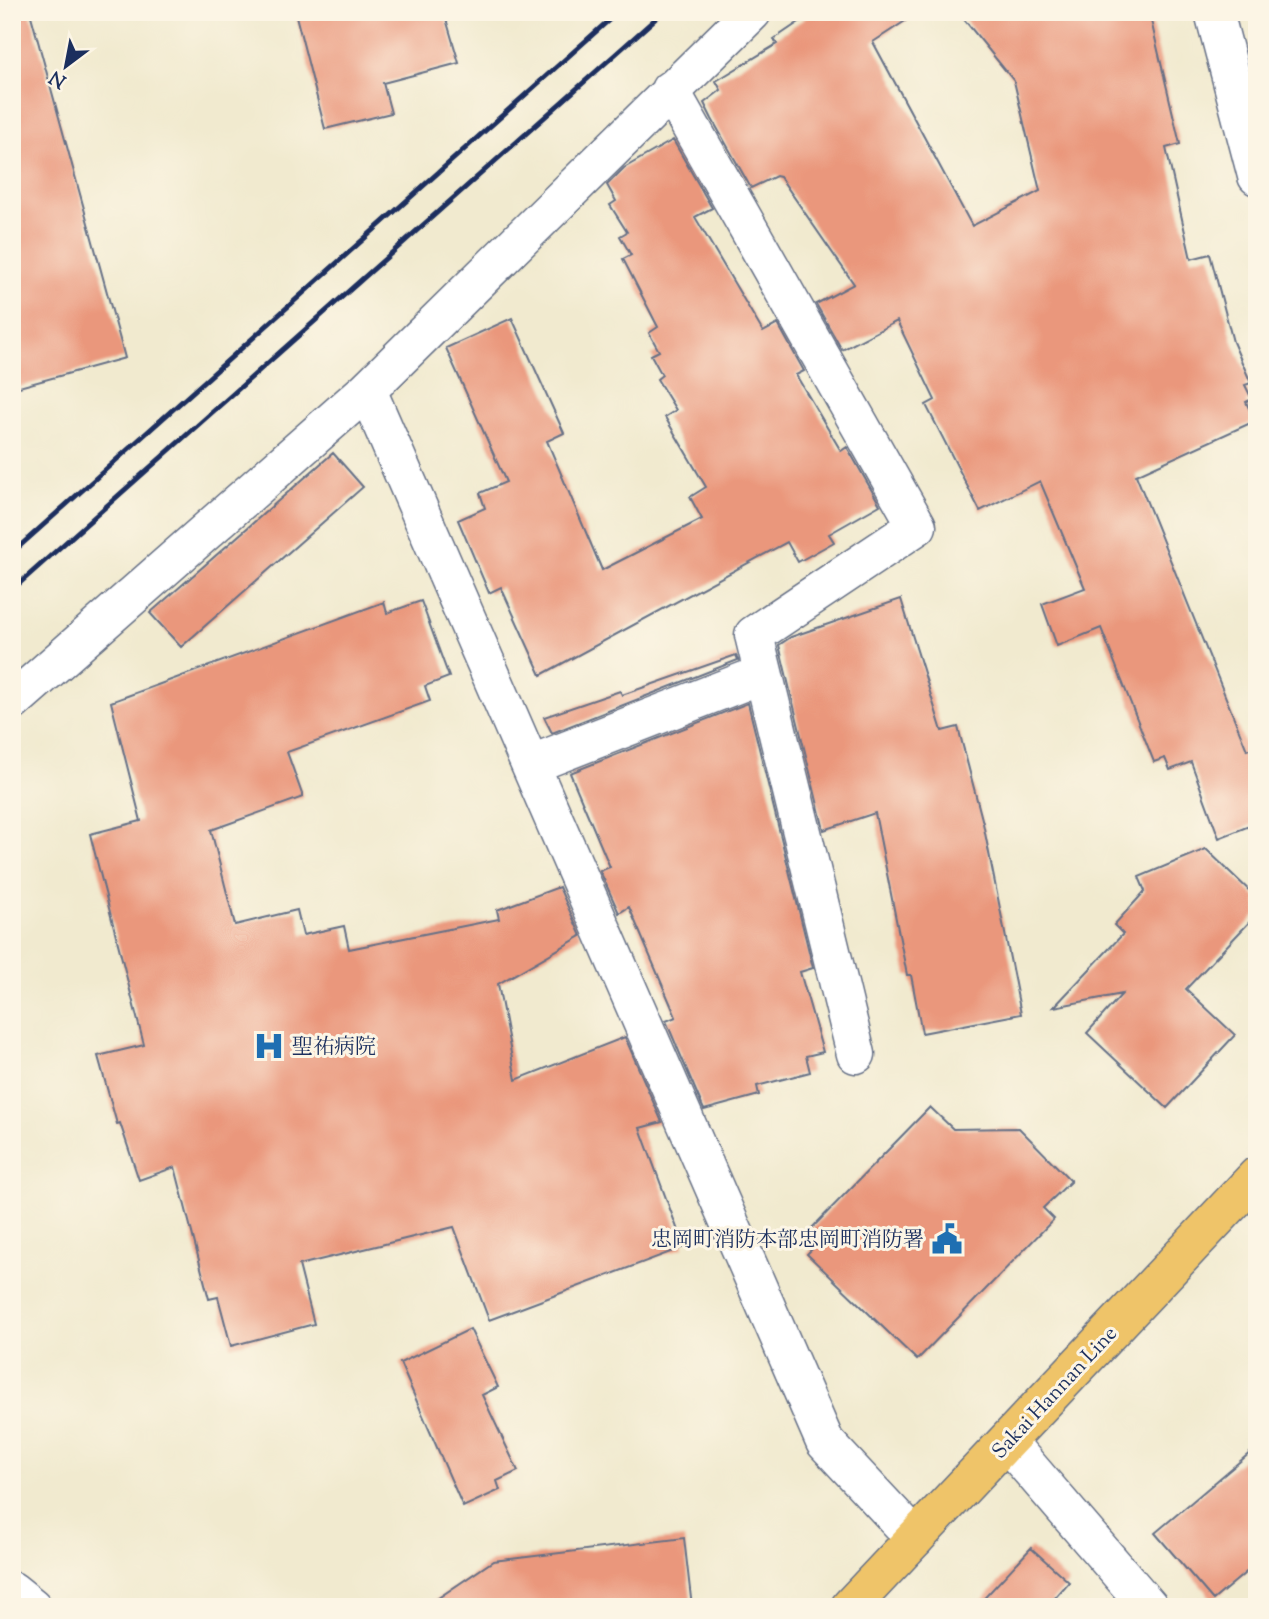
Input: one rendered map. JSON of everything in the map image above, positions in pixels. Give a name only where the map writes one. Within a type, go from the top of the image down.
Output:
[{"type":"main road","name":"Sakai Hannan Line","points":[[850,1607],[1252,1188]]},
{"type":"street","points":[[12,702],[367,390],[752,12]]},
{"type":"street","points":[[1214,12],[1257,176]]},
{"type":"street","points":[[670,90],[917,526],[754,635],[856,1054]]},
{"type":"street","points":[[367,390],[533,764],[825,1442],[915,1538]]},
{"type":"street","points":[[533,764],[763,674]]},
{"type":"street","points":[[1007,1442],[1149,1607]]},
{"type":"street","points":[[12,1591],[32,1607]]},
{"type":"building","points":[[12,12],[30,12],[125,358],[12,389]]},
{"type":"building","points":[[295,12],[444,12],[459,63],[383,83],[391,113],[325,129]]},
{"type":"building","points":[[814,12],[919,12],[873,42],[972,226],[1040,191],[1014,81],[958,12],[1149,12],[1180,144],[1166,148],[1191,259],[1210,254],[1233,342],[1251,383],[1245,385],[1252,399],[1246,402],[1255,421],[1136,475],[1247,750],[1257,746],[1257,823],[1219,838],[1191,762],[1170,770],[1165,758],[1154,762],[1101,628],[1057,646],[1042,604],[1085,588],[1040,481],[980,511],[926,405],[935,400],[897,321],[842,350],[816,304],[854,284],[780,177],[776,176],[751,188],[712,119],[704,103],[721,90],[716,81],[777,44],[774,39]]},
{"type":"building","points":[[673,140],[712,208],[695,217],[763,332],[778,324],[804,371],[796,375],[841,451],[847,447],[880,505],[829,534],[834,542],[798,562],[787,542],[541,675],[501,587],[489,593],[458,520],[485,508],[480,493],[506,482],[446,348],[512,318],[564,433],[547,441],[602,570],[702,519],[690,497],[706,487],[665,417],[676,410],[657,379],[662,375],[651,355],[659,351],[649,333],[658,327],[623,259],[631,255],[620,236],[627,232],[610,205],[616,201],[607,185],[624,168]]},
{"type":"building","points":[[333,453],[363,487],[181,647],[150,613]]},
{"type":"building","points":[[901,599],[942,731],[958,727],[983,823],[1021,1014],[922,1033],[911,975],[907,975],[875,813],[824,830],[779,645],[791,637]]},
{"type":"building","points":[[421,601],[449,677],[425,686],[430,701],[287,752],[303,797],[211,830],[235,925],[297,910],[303,935],[344,926],[349,949],[499,919],[497,910],[559,887],[581,936],[498,984],[516,1080],[625,1037],[662,1122],[640,1128],[684,1247],[489,1320],[454,1227],[299,1265],[314,1324],[231,1346],[218,1297],[209,1299],[175,1167],[139,1180],[120,1123],[117,1124],[98,1056],[144,1045],[90,834],[141,821],[111,702],[384,602],[387,613]]},
{"type":"building","points":[[736,655],[738,660],[552,733],[544,717],[620,691],[622,695]]},
{"type":"building","points":[[748,703],[813,968],[800,972],[823,1052],[806,1056],[810,1072],[757,1086],[759,1095],[704,1110],[666,1021],[676,1017],[629,907],[619,913],[600,871],[610,867],[570,773]]},
{"type":"building","points":[[1206,849],[1257,898],[1257,914],[1186,989],[1235,1035],[1167,1108],[1087,1033],[1122,994],[1054,1007],[1123,934],[1114,925],[1145,891],[1139,877]]},
{"type":"building","points":[[930,1107],[953,1129],[1019,1128],[1071,1181],[1043,1208],[1054,1219],[917,1360],[807,1254],[819,1242],[808,1232]]},
{"type":"building","points":[[470,1329],[498,1387],[482,1395],[518,1471],[497,1481],[500,1490],[463,1507],[400,1363]]},
{"type":"building","points":[[1257,1447],[1257,1563],[1213,1600],[1155,1533]]},
{"type":"building","points":[[684,1538],[692,1607],[425,1607],[493,1561]]},
{"type":"building","points":[[1031,1548],[1069,1582],[1047,1607],[976,1607]]},
{"type":"railway","points":[[12,553],[618,12]]},
{"type":"railway","points":[[12,590],[663,12]]},
{"type":"place","name":"聖祐病院","points":[[269,1046]]},
{"type":"place","name":"忠岡町消防本部忠岡町消防署","points":[[947,1239]]}]
